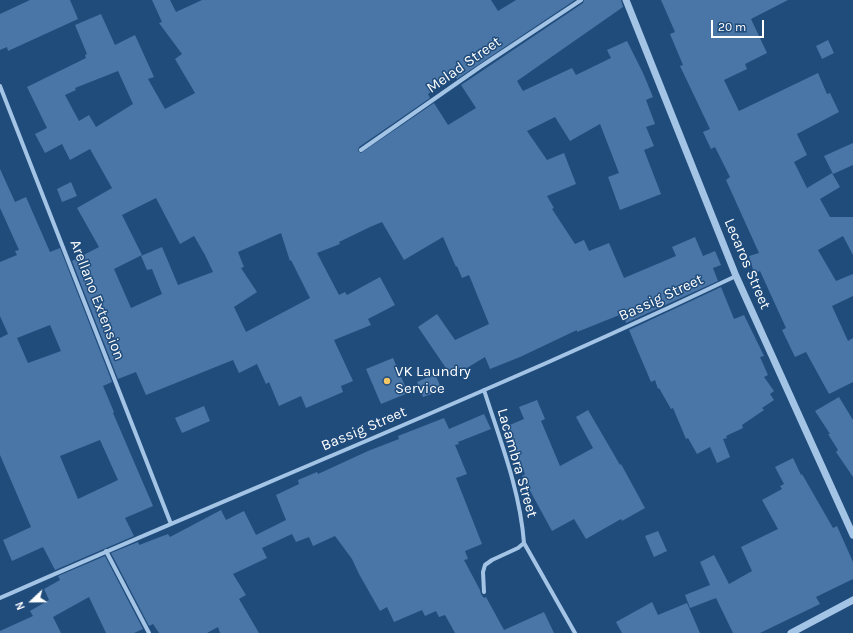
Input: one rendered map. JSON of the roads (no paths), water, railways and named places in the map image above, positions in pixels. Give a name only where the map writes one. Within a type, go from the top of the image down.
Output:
[{"type":"street","name":"Melad Street","points":[[361,150],[480,67],[581,0]]},
{"type":"street","name":"Lecaros Street","points":[[626,0],[736,276],[853,535]]},
{"type":"street","name":"Arellano Extension","points":[[0,86],[172,524]]},
{"type":"street","name":"Bassig Street","points":[[0,598],[106,551],[484,390],[630,326],[736,276]]},
{"type":"street","name":"Lacambra Street","points":[[484,390],[505,453],[519,502],[524,543],[575,633]]},
{"type":"street","points":[[484,592],[482,572],[485,565],[492,560],[518,548],[524,543]]},
{"type":"street","points":[[106,551],[149,633]]},
{"type":"street","points":[[791,633],[853,600]]},
{"type":"place","name":"VK Laundry Service","points":[[387,381]]}]
